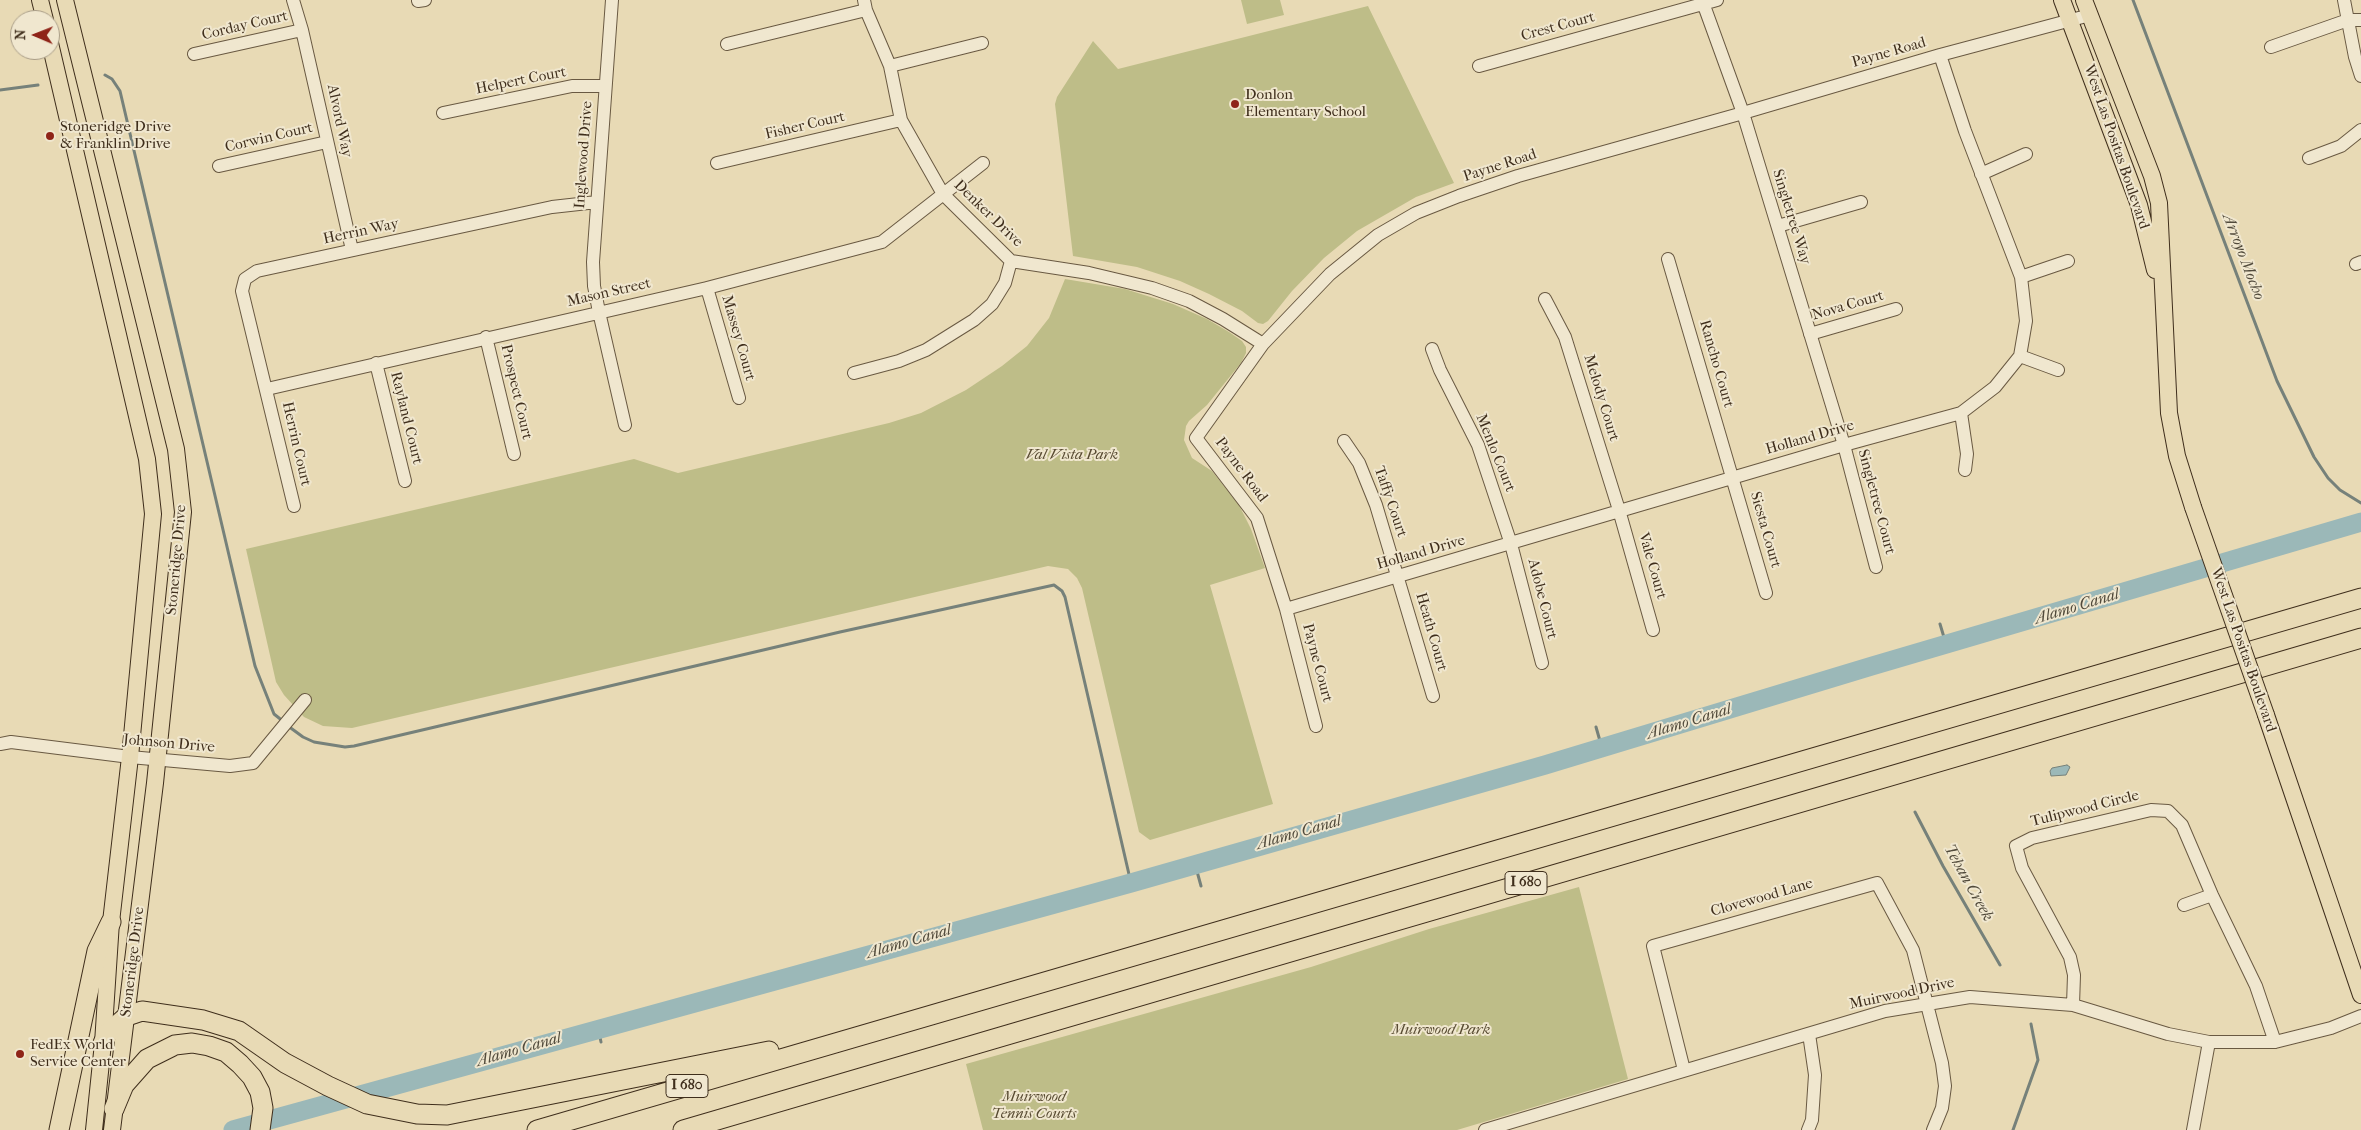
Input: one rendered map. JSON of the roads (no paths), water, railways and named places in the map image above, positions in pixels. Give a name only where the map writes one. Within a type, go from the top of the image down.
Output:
[{"type":"highway","name":"I 680","points":[[537,1130],[2361,598]]},
{"type":"highway","name":"I 680","points":[[683,1130],[2361,638]]},
{"type":"highway","points":[[61,1122],[97,951],[111,922]]},
{"type":"highway","points":[[103,1043],[110,1032],[126,1016],[142,1011],[203,1020],[223,1025],[260,1044],[285,1063],[367,1104],[418,1114],[447,1115],[800,1044],[837,1042]]},
{"type":"highway","points":[[101,1118],[124,1085],[147,1059],[175,1045],[192,1043],[226,1052],[252,1077],[260,1092],[263,1108],[260,1130]]},
{"type":"main road","name":"Stoneridge Drive","points":[[65,0],[176,449],[183,512],[158,760],[126,1016],[101,1118]]},
{"type":"main road","name":"West Las Positas Boulevard","points":[[2062,0],[2139,205],[2162,296]]},
{"type":"main road","name":"West Las Positas Boulevard","points":[[2087,8],[2154,185],[2161,230],[2162,296],[2169,413],[2177,456],[2361,996]]},
{"type":"main road","name":"Stoneridge Drive","points":[[54,60],[147,459],[153,514],[130,757],[111,922],[103,1043],[101,1118],[112,1130]]},
{"type":"street","name":"Alvord Way","points":[[293,0],[302,30],[352,250]]},
{"type":"street","name":"Inglewood Drive","points":[[612,0],[593,262],[594,286],[599,312],[625,425]]},
{"type":"street","name":"Crest Court","points":[[1479,66],[1703,2],[1718,0]]},
{"type":"street","points":[[2344,0],[2354,20],[2355,57],[2361,76]]},
{"type":"street","name":"Singletree Way","points":[[1703,2],[1743,114],[1844,445]]},
{"type":"street","points":[[727,44],[865,5]]},
{"type":"street","name":"Denker Drive","points":[[865,5],[890,66],[901,120],[943,194],[1011,261],[1089,273],[1152,288],[1214,314],[1263,344]]},
{"type":"street","name":"Payne Road","points":[[1286,609],[1257,518],[1196,438],[1263,344],[1330,274],[1378,235],[1416,213],[1518,176],[1743,114],[1940,55],[2070,21],[2087,8]]},
{"type":"street","points":[[2270,47],[2354,20]]},
{"type":"street","name":"Corday Court","points":[[194,54],[302,30]]},
{"type":"street","points":[[890,66],[982,43]]},
{"type":"street","name":"Holland Drive","points":[[1286,609],[1511,544],[1732,477],[1961,413],[1995,387],[2020,356],[2026,321],[2021,277],[1940,55]]},
{"type":"street","name":"Helpert Court","points":[[443,114],[572,86],[605,86]]},
{"type":"street","name":"Fisher Court","points":[[717,163],[901,120]]},
{"type":"street","points":[[2309,158],[2342,146],[2361,130]]},
{"type":"street","name":"Corwin Court","points":[[220,166],[327,142]]},
{"type":"street","points":[[1982,174],[2026,154]]},
{"type":"street","name":"Mason Street","points":[[267,389],[707,288],[882,242],[983,163]]},
{"type":"street","name":"Herrin Way","points":[[267,389],[242,290],[245,279],[257,271],[552,207],[597,202]]},
{"type":"street","points":[[1778,226],[1860,202]]},
{"type":"street","name":"Rancho Court","points":[[1668,259],[1732,477]]},
{"type":"street","points":[[854,373],[899,361],[926,350],[974,320],[992,304],[1006,284],[1011,261]]},
{"type":"street","points":[[2021,277],[2068,261]]},
{"type":"street","name":"Massey Court","points":[[707,288],[739,398]]},
{"type":"street","name":"Melody Court","points":[[1546,299],[1565,336],[1619,510]]},
{"type":"street","name":"Nova Court","points":[[1810,334],[1896,309]]},
{"type":"street","name":"Prospect Court","points":[[486,338],[514,454]]},
{"type":"street","name":"Menlo Court","points":[[1432,349],[1440,370],[1478,446],[1511,544]]},
{"type":"street","points":[[2020,356],[2058,370]]},
{"type":"street","name":"Rayland Court","points":[[376,363],[405,481]]},
{"type":"street","name":"Herrin Court","points":[[267,389],[294,506]]},
{"type":"street","points":[[1961,413],[1967,454],[1965,470]]},
{"type":"street","name":"Taffy Court","points":[[1344,441],[1359,463],[1373,496],[1398,577]]},
{"type":"street","name":"Singletree Court","points":[[1844,445],[1876,568]]},
{"type":"street","name":"Siesta Court","points":[[1732,477],[1766,592]]},
{"type":"street","name":"Vale Court","points":[[1619,510],[1653,630]]},
{"type":"street","name":"Adobe Court","points":[[1511,544],[1542,663]]},
{"type":"street","name":"Heath Court","points":[[1398,577],[1433,696]]},
{"type":"street","name":"Payne Court","points":[[1286,609],[1316,726]]},
{"type":"street","name":"Johnson Drive","points":[[0,744],[11,742],[130,757],[230,766],[253,763],[306,700]]},
{"type":"street","name":"Tulipwood Circle","points":[[2073,1005],[2074,976],[2070,957],[2022,868],[2016,846],[2032,838],[2151,810],[2168,811],[2182,825],[2212,895],[2256,986],[2275,1042]]},
{"type":"street","name":"Clovewood Lane","points":[[1684,1070],[1653,946],[1878,883],[1914,950],[1927,1003]]},
{"type":"street","points":[[2184,905],[2212,895]]},
{"type":"street","name":"Muirwood Drive","points":[[1485,1130],[1885,1011],[1970,997],[2073,1005],[2168,1034],[2209,1042],[2275,1042],[2330,1028],[2361,1016]]},
{"type":"street","points":[[1927,1003],[1942,1064],[1945,1086],[1942,1108],[1933,1130]]},
{"type":"street","points":[[1808,1034],[1815,1075],[1812,1120],[1808,1130]]},
{"type":"street","points":[[2193,1130],[2209,1042]]},
{"type":"water","points":[[2067,765],[2070,767],[2066,775],[2051,776],[2050,771],[2052,768]]},
{"type":"waterway","name":"Arroyo Mocho","points":[[2133,0],[2277,381],[2314,457],[2328,478],[2340,490],[2361,503]]},
{"type":"waterway","points":[[105,75],[112,79],[120,91],[255,666],[274,714],[284,722]]},
{"type":"waterway","points":[[0,90],[38,85]]},
{"type":"waterway","name":"Alamo Canal","points":[[233,1130],[1131,883],[1545,765],[1872,666],[2361,522]]},
{"type":"waterway","points":[[288,726],[303,737],[314,742],[345,747],[354,746],[840,632],[1054,585],[1062,591],[1065,597],[1131,883]]},
{"type":"waterway","points":[[1940,624],[1946,644]]},
{"type":"waterway","points":[[1596,727],[1602,748]]},
{"type":"waterway","name":"Tehan Creek","points":[[1915,812],[1943,866],[2000,965]]},
{"type":"waterway","points":[[1195,864],[1201,886]]},
{"type":"waterway","name":"Tehan Creek","points":[[2013,1130],[2038,1060],[2031,1024]]},
{"type":"waterway","points":[[598,1028],[601,1042]]},
{"type":"place","name":"Donlon Elementary School","points":[[1235,104]]},
{"type":"place","name":"Stoneridge Drive & Franklin Drive","points":[[50,136]]},
{"type":"place","name":"FedEx World Service Center","points":[[20,1054]]},
{"type":"park label","name":"Val Vista Park","points":[[1072,455]]},
{"type":"park label","name":"Muirwood Park","points":[[1441,1030]]},
{"type":"park label","name":"Muirwood Tennis Courts","points":[[1034,1106]]}]
